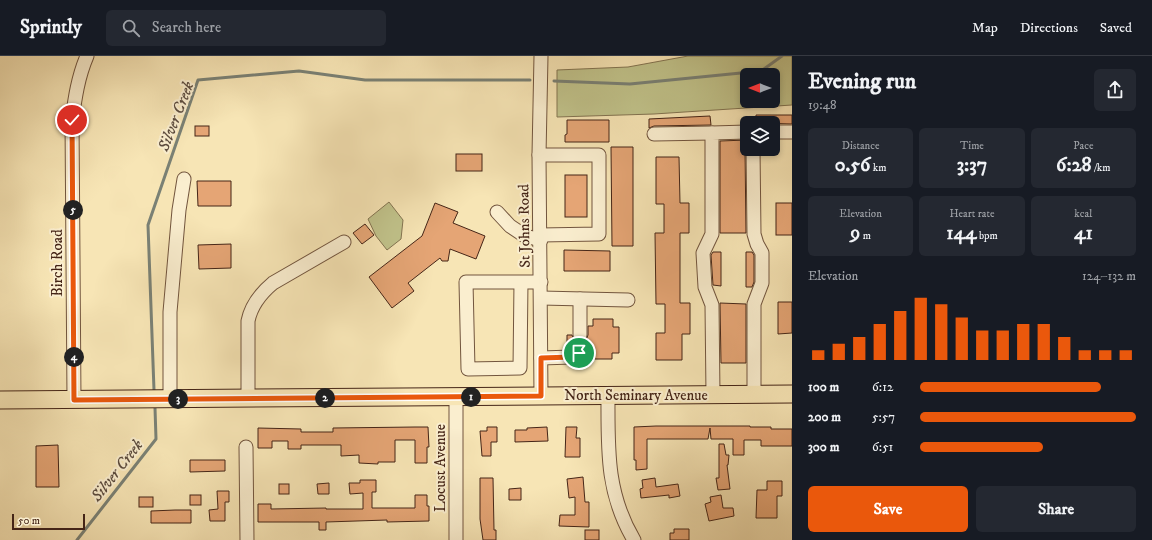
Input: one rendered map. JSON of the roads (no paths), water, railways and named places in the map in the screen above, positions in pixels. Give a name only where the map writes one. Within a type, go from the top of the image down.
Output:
[{"type":"main road","name":"North Seminary Avenue","points":[[0,400],[792,394]]},
{"type":"street","name":"Birch Road","points":[[74,400],[72,120],[76,92],[82,67],[87,56]]},
{"type":"street","name":"St Johns Road","points":[[540,56],[539,155],[541,396]]},
{"type":"street","points":[[654,134],[740,132]]},
{"type":"street","points":[[780,132],[792,132]]},
{"type":"street","points":[[712,133],[712,234],[704,253],[705,288],[712,305],[713,395]]},
{"type":"street","points":[[496,212],[510,226],[525,236],[540,237],[599,234],[599,154],[539,155]]},
{"type":"street","points":[[753,156],[754,234],[757,244],[762,252],[762,283],[754,304],[754,394]]},
{"type":"street","points":[[170,399],[170,312],[179,210],[184,179]]},
{"type":"street","points":[[248,398],[248,321],[249,313],[260,295],[273,283],[344,242]]},
{"type":"street","points":[[521,282],[520,368],[468,369],[466,282],[521,282],[540,282]]},
{"type":"street","points":[[541,298],[628,300]]},
{"type":"street","points":[[521,353],[541,356],[572,357],[579,353],[580,299]]},
{"type":"street","points":[[608,396],[608,448],[610,474],[616,499],[627,528],[634,540]]},
{"type":"street","name":"Locust Avenue","points":[[456,397],[456,540]]},
{"type":"street","points":[[246,447],[247,540]]},
{"type":"waterway","name":"Silver Creek","points":[[554,81],[630,84],[761,71],[782,56]]},
{"type":"waterway","name":"Silver Creek","points":[[154,390],[148,225],[198,80],[299,71],[365,80],[530,80]]},
{"type":"waterway","name":"Silver Creek","points":[[77,540],[156,439],[155,408]]}]
